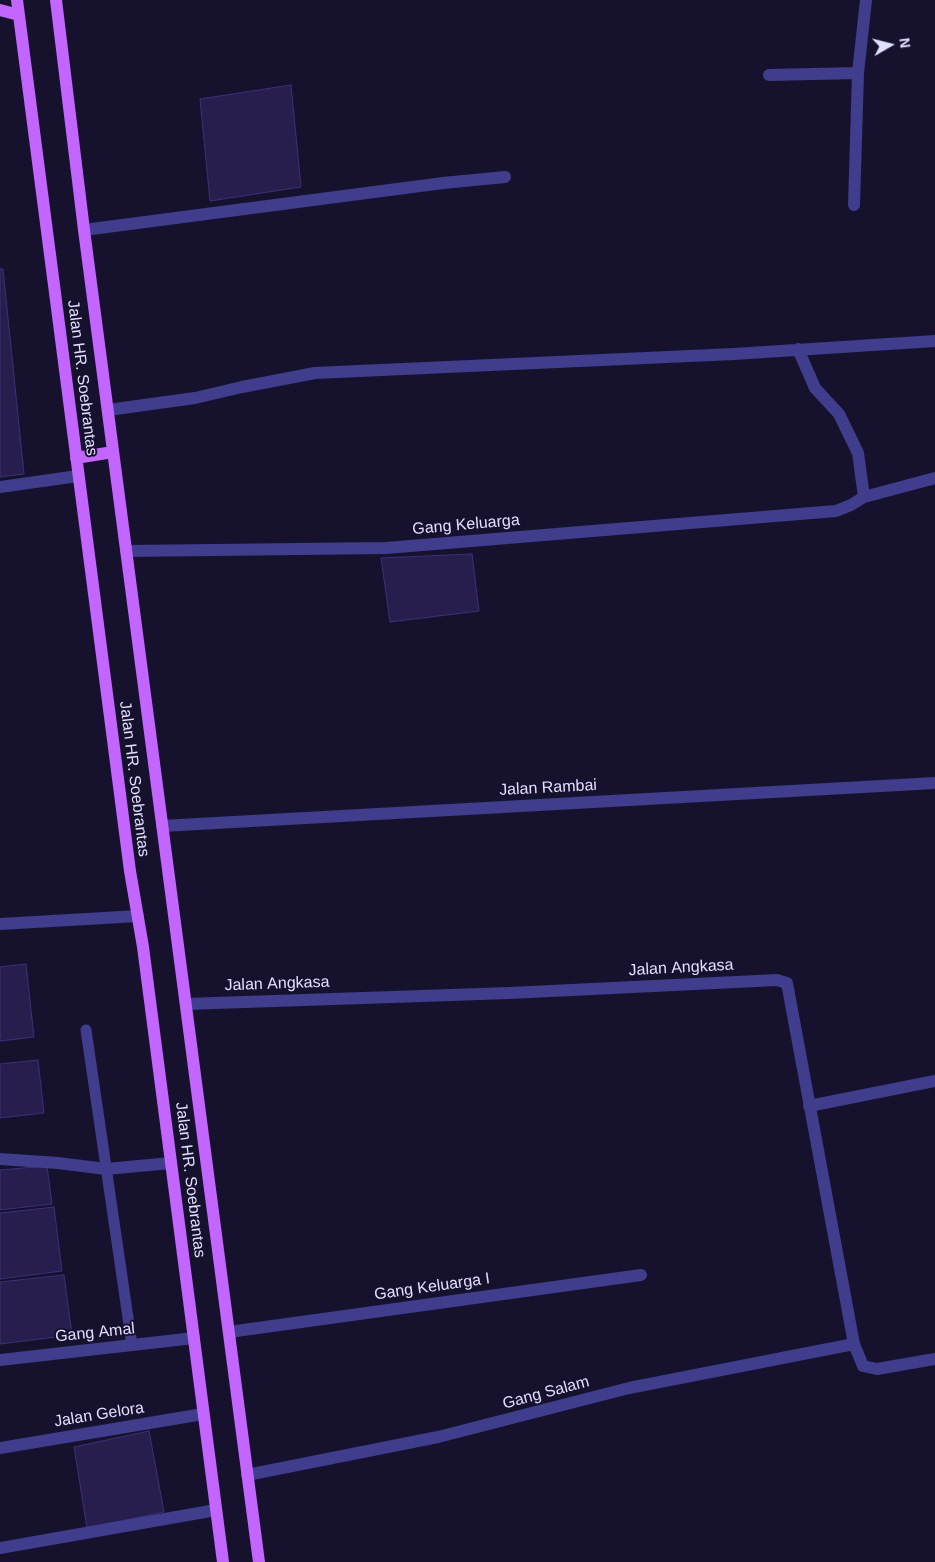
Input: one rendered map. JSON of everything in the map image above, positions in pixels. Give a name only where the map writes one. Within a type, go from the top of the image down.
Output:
[{"type":"main road","name":"Jalan HR. Soebrantas","points":[[17,0],[130,871],[138,916],[223,1562]]},
{"type":"main road","name":"Jalan HR. Soebrantas","points":[[56,0],[84,230],[259,1562]]},
{"type":"main road","points":[[0,10],[19,15]]},
{"type":"main road","points":[[76,458],[114,452]]},
{"type":"street","points":[[854,205],[858,73],[866,0]]},
{"type":"street","points":[[769,75],[858,73]]},
{"type":"street","points":[[84,230],[505,177]]},
{"type":"street","points":[[108,410],[196,398],[315,373],[724,354],[935,341]]},
{"type":"street","points":[[798,349],[815,388],[839,414],[858,453],[864,496]]},
{"type":"street","points":[[0,487],[78,476]]},
{"type":"street","name":"Gang Keluarga","points":[[126,551],[386,548],[808,514],[836,511],[851,505],[864,496],[935,478]]},
{"type":"street","name":"Jalan Rambai","points":[[162,826],[935,783]]},
{"type":"street","points":[[0,924],[138,916]]},
{"type":"street","name":"Jalan Angkasa","points":[[186,1004],[520,992],[777,980],[787,983],[854,1344],[863,1366],[878,1369],[935,1359]]},
{"type":"street","points":[[809,1106],[935,1081]]},
{"type":"street","points":[[0,1159],[106,1169],[171,1164]]},
{"type":"street","name":"Gang Keluarga I","points":[[229,1332],[640,1274]]},
{"type":"street","name":"Gang Amal","points":[[0,1360],[194,1338]]},
{"type":"street","name":"Gang Salam","points":[[247,1475],[438,1438],[629,1388],[854,1344]]},
{"type":"street","name":"Jalan Gelora","points":[[0,1448],[204,1414]]},
{"type":"street","points":[[0,1548],[216,1510]]},
{"type":"lane","points":[[86,1030],[132,1345]]},
{"type":"building","points":[[291,85],[301,187],[210,201],[200,99]]},
{"type":"building","points":[[0,269],[3,269],[24,474],[0,477]]},
{"type":"building","points":[[472,554],[479,611],[390,622],[381,558]]},
{"type":"building","points":[[26,964],[34,1037],[0,1041],[0,967]]},
{"type":"building","points":[[38,1060],[44,1113],[0,1118],[0,1064]]},
{"type":"building","points":[[47,1166],[52,1204],[0,1210],[0,1170]]},
{"type":"building","points":[[54,1207],[62,1271],[0,1279],[0,1213]]},
{"type":"building","points":[[64,1275],[72,1335],[0,1344],[0,1282]]},
{"type":"building","points":[[149,1431],[164,1512],[87,1528],[74,1447]]}]
